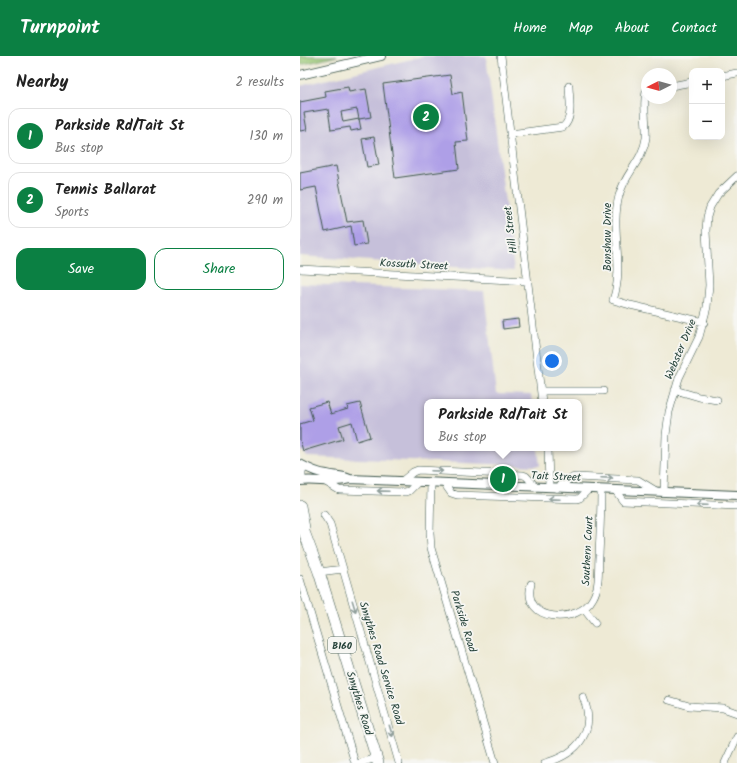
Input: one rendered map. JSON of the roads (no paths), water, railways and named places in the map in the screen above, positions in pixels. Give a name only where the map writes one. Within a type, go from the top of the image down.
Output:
[{"type":"main road","points":[[300,469],[300,477]]},
{"type":"main road","name":"Smythes Road","points":[[300,506],[302,524],[319,572],[378,761]]},
{"type":"street","points":[[300,75],[381,56]]},
{"type":"street","name":"Hill Street","points":[[500,56],[542,399]]},
{"type":"street","points":[[725,75],[737,73]]},
{"type":"street","points":[[677,85],[689,83]]},
{"type":"street","points":[[510,134],[564,127],[569,118],[568,86]]},
{"type":"street","name":"Bonshaw Drive","points":[[645,104],[645,142],[637,162],[622,184],[617,205],[617,284],[613,300],[704,322]]},
{"type":"street","name":"Webster Drive","points":[[660,492],[666,427],[669,412],[675,390],[698,341],[704,322],[708,301],[707,217],[715,198],[735,181]]},
{"type":"street","name":"Kossuth Street","points":[[300,270],[527,281]]},
{"type":"street","points":[[675,390],[698,397],[717,400]]},
{"type":"street","points":[[541,391],[603,391]]},
{"type":"street","points":[[548,451],[553,487],[573,477],[599,478],[638,480],[646,486],[660,492]]},
{"type":"street","name":"Tait Street","points":[[300,464],[328,475],[344,476],[350,479]]},
{"type":"street","points":[[402,481],[412,472],[417,470],[523,475],[536,486]]},
{"type":"street","name":"Tait Street","points":[[300,481],[341,481],[350,479],[737,495]]},
{"type":"street","points":[[324,481],[339,490],[403,492],[409,491],[418,482]]},
{"type":"street","name":"Parkside Road","points":[[431,482],[431,548],[495,763]]},
{"type":"street","points":[[444,483],[451,493],[457,495],[577,500],[589,489]]},
{"type":"street","name":"Southern Court","points":[[584,609],[594,598],[597,586],[602,490]]},
{"type":"street","points":[[615,490],[624,501],[737,506]]},
{"type":"street","name":"Smythes Road Service Road","points":[[324,515],[329,522],[399,763]]},
{"type":"street","points":[[319,572],[343,569]]},
{"type":"street","points":[[300,579],[355,763]]},
{"type":"street","points":[[531,584],[531,601],[534,607],[542,613],[553,615],[570,615],[584,609],[595,623]]},
{"type":"street","points":[[545,763],[559,761],[574,748],[585,733],[588,724],[588,715],[583,697]]},
{"type":"street","points":[[669,700],[689,706],[723,708],[737,713]]},
{"type":"street","points":[[725,763],[737,737]]},
{"type":"street","points":[[360,763],[378,761]]},
{"type":"place","name":"Tennis Ballarat","points":[[426,117]]},
{"type":"place","name":"Parkside Rd/Tait St","points":[[503,479]]}]
